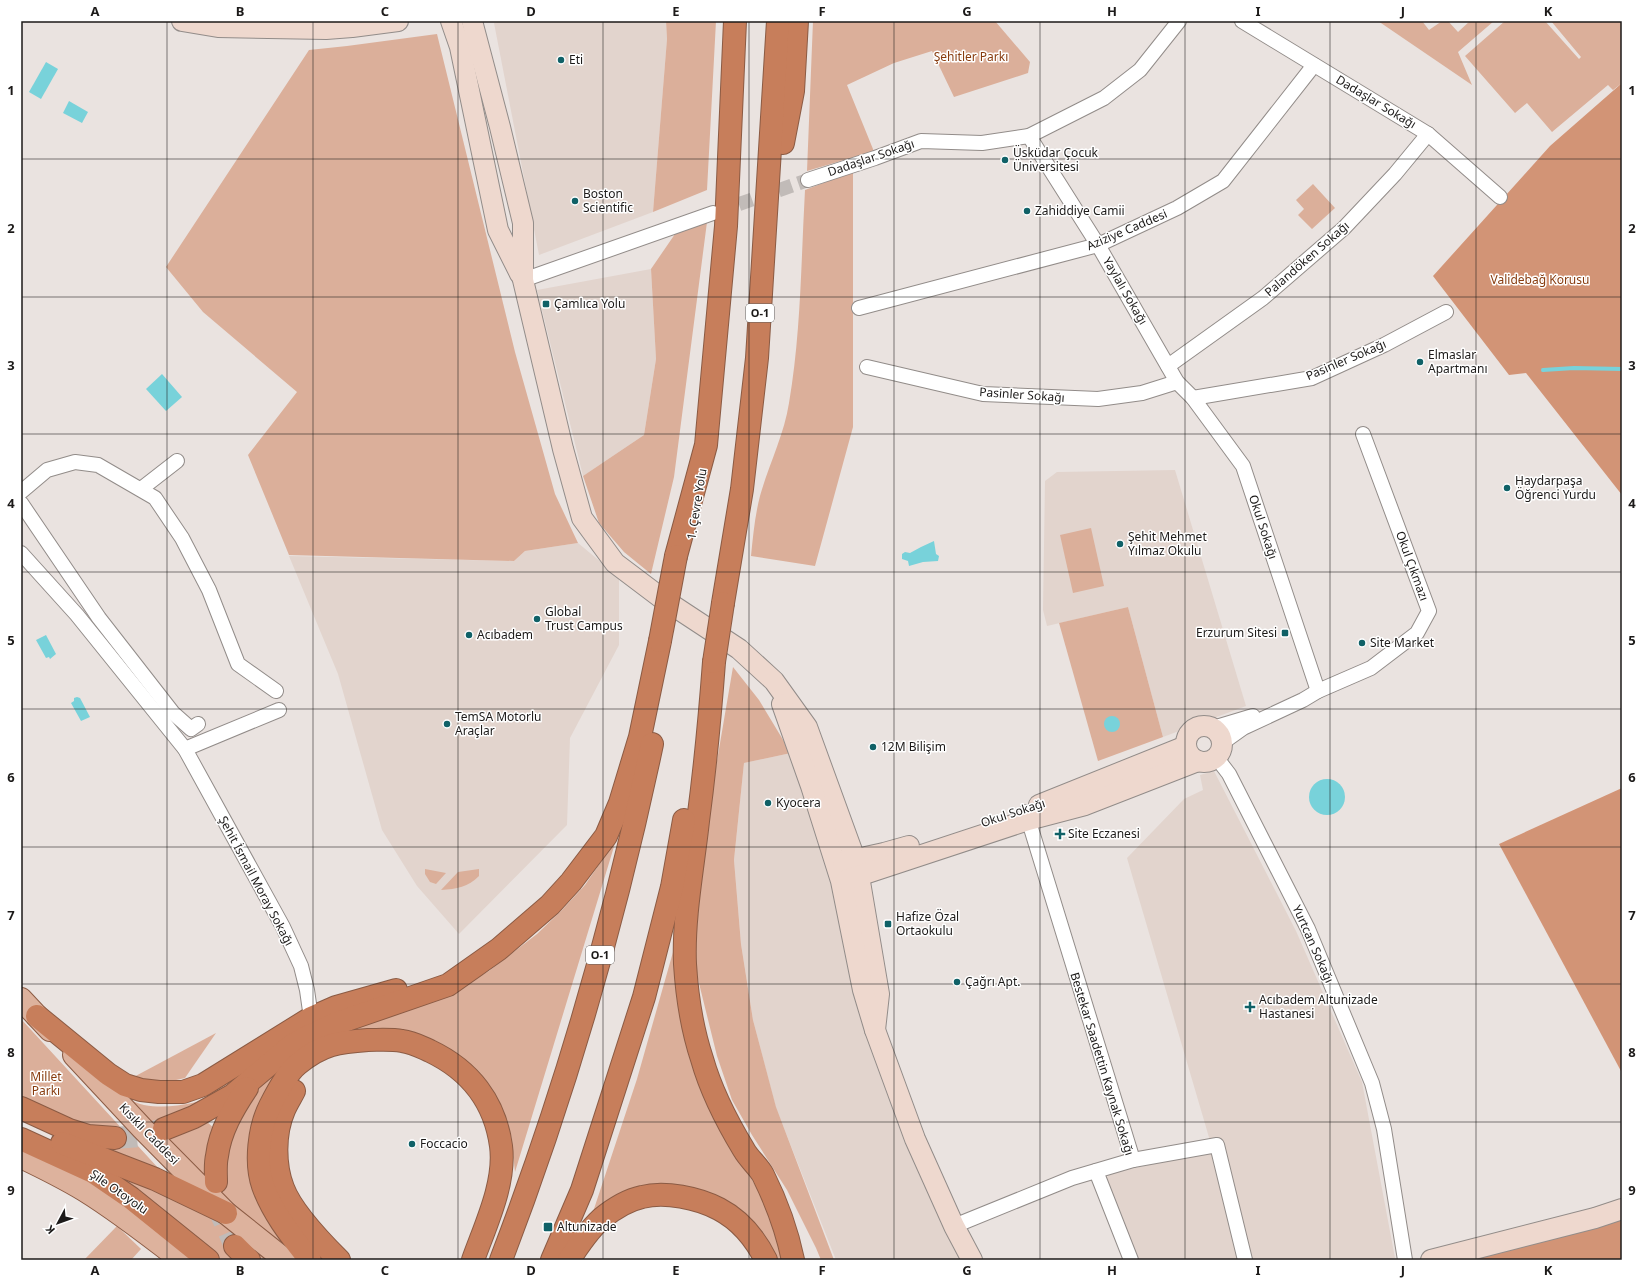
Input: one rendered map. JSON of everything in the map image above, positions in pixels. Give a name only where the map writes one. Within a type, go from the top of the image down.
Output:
[{"type":"highway","name":"1. Çevre Yolu","points":[[667,642],[682,559],[706,445],[726,226],[735,21]]},
{"type":"highway","name":"O-1","points":[[552,1260],[582,1190],[644,997],[672,887],[714,662],[742,488],[757,358],[778,21]]},
{"type":"highway","points":[[766,229],[793,91],[797,21]]},
{"type":"highway","name":"O-1","points":[[501,1260],[521,1207],[558,1096],[607,934],[642,791],[667,642]]},
{"type":"highway","points":[[164,1129],[194,1117],[233,1095],[291,1046],[303,1039],[335,1024],[448,986],[499,949],[550,905],[571,882],[606,836],[620,803],[667,642]]},
{"type":"highway","points":[[714,662],[708,736],[685,939],[685,963],[692,1022],[702,1060],[714,1093],[745,1151],[784,1208],[810,1260]]},
{"type":"highway","points":[[36,1016],[108,1074],[125,1085],[142,1090],[183,1092],[203,1085],[311,1018],[336,1007],[440,977],[458,970],[499,949]]},
{"type":"highway","points":[[310,1260],[281,1221],[268,1199],[262,1184],[260,1166],[260,1136],[266,1114],[277,1092],[297,1064],[326,1046],[345,1041],[402,1041],[419,1046],[446,1059],[470,1079],[484,1096],[493,1112],[501,1147],[500,1180],[473,1260]]},
{"type":"highway","points":[[339,1260],[321,1241],[292,1205],[282,1187],[276,1153],[278,1132],[284,1110],[298,1085],[308,1073],[324,1060],[364,1041]]},
{"type":"highway","points":[[216,1182],[216,1157],[226,1123],[248,1086],[264,1070]]},
{"type":"highway","points":[[21,1108],[69,1130],[88,1136],[115,1138]]},
{"type":"highway","name":"Şile Otoyolu","points":[[21,1124],[56,1141],[156,1179],[226,1213]]},
{"type":"highway","name":"Şile Otoyolu","points":[[21,1139],[93,1172],[131,1198],[208,1260]]},
{"type":"highway","points":[[762,1174],[784,1226],[794,1260]]},
{"type":"highway","points":[[569,1260],[602,1218],[641,1197],[664,1195],[694,1199],[720,1209],[742,1226],[757,1242],[766,1260]]},
{"type":"main road","name":"Kısıklı Caddesi","points":[[21,999],[142,1128],[226,1213],[285,1260]]},
{"type":"main road","points":[[21,1157],[64,1178],[84,1190],[129,1219],[182,1260]]},
{"type":"street","points":[[182,21],[218,27],[326,29],[398,21]]},
{"type":"street","points":[[451,21],[460,46],[498,230],[523,280],[563,449],[582,518],[616,563],[660,597],[739,648],[774,681],[811,786],[848,870],[863,990],[875,1030],[915,1139],[954,1226],[972,1260]]},
{"type":"street","points":[[472,21],[523,223],[523,280]]},
{"type":"street","name":"Dadaşlar Sokağı","points":[[808,180],[875,158],[921,140],[982,143],[1029,136],[1104,98],[1140,70],[1179,21]]},
{"type":"street","name":"Dadaşlar Sokağı","points":[[1242,21],[1428,134],[1500,197]]},
{"type":"street","name":"Aziziye Caddesi","points":[[859,308],[1098,245],[1177,208],[1223,181],[1314,65]]},
{"type":"street","name":"Palandöken Sokağı","points":[[1168,366],[1263,298],[1344,228],[1395,174],[1428,134]]},
{"type":"street","name":"Yaylalı Sokağı","points":[[1029,136],[1098,245],[1168,366]]},
{"type":"street","points":[[523,280],[713,213]]},
{"type":"street","name":"Pasinler Sokağı","points":[[1192,398],[1312,378],[1384,345],[1446,312]]},
{"type":"street","name":"Okul Sokağı","points":[[1168,366],[1177,382],[1192,398],[1243,466],[1318,691]]},
{"type":"street","name":"Pasinler Sokağı","points":[[867,367],[983,394],[1098,399],[1142,393],[1177,382]]},
{"type":"street","name":"Okul Çıkmazı","points":[[1318,691],[1370,668],[1417,633],[1429,611],[1363,434]]},
{"type":"street","points":[[140,490],[177,461]]},
{"type":"street","points":[[21,492],[47,470],[75,462],[98,465],[155,498],[182,538],[209,590],[238,664],[276,690]]},
{"type":"street","points":[[21,503],[99,618],[173,713],[191,729],[198,724]]},
{"type":"street","name":"Şehit İsmail Moray Sokağı","points":[[21,553],[77,615],[185,749],[283,927],[301,966],[307,990],[311,1018]]},
{"type":"street","points":[[848,870],[1027,815],[1085,805],[1212,747],[1243,728],[1303,700],[1318,691]]},
{"type":"street","points":[[185,749],[279,710]]},
{"type":"street","points":[[1208,726],[1212,747],[1190,756],[1186,746],[1188,735],[1196,727],[1208,726]]},
{"type":"street","name":"Okul Sokağı","points":[[1027,815],[1186,746]]},
{"type":"street","name":"Yurtcan Sokağı","points":[[1212,747],[1229,774],[1308,928],[1372,1083],[1384,1129],[1406,1260]]},
{"type":"street","name":"Bestekar Saadettin Kaynak Sokağı","points":[[954,1226],[1065,1181],[1133,1160],[1027,815]]},
{"type":"street","points":[[1133,1160],[1217,1145],[1245,1260]]},
{"type":"street","points":[[1096,1171],[1130,1260]]},
{"type":"street","points":[[1431,1260],[1595,1218],[1622,1209]]},
{"type":"shaded area","points":[[501,21],[666,21],[667,39],[653,212],[539,255],[494,23]]},
{"type":"shaded area","points":[[651,269],[656,359],[644,435],[583,476],[537,290]]},
{"type":"shaded area","name":"Şehit Mehmet Yılmaz Okulu","points":[[1175,470],[1246,706],[1163,737],[1128,607],[1047,626],[1043,610],[1045,481],[1057,472]]},
{"type":"shaded area","points":[[578,543],[619,577],[619,645],[570,738],[567,825],[459,934],[417,886],[382,830],[338,674],[289,556],[514,561],[525,551]]},
{"type":"shaded area","points":[[791,753],[866,958],[871,1023],[966,1260],[836,1260],[776,1108],[753,1020],[741,944],[734,860],[744,763]]},
{"type":"shaded area","name":"Acıbadem Altunizade Hastanesi","points":[[1214,771],[1296,931],[1362,1082],[1395,1258],[1386,1260],[1134,1260],[1106,1179],[1108,1176],[1112,1173],[1213,1151],[1127,858],[1184,799],[1203,790],[1200,775]]},
{"type":"green space","points":[[666,21],[716,21],[707,190],[653,212],[667,39]]},
{"type":"green space","name":"Şehitler Parkı","points":[[813,21],[995,21],[1030,62],[1028,73],[954,97],[932,51],[894,63],[847,85],[875,154],[844,160],[807,171]]},
{"type":"green space","points":[[1378,21],[1422,21],[1429,30],[1442,21],[1448,21],[1458,32],[1470,21],[1494,21],[1458,52],[1472,85]]},
{"type":"green space","points":[[1505,21],[1545,21],[1579,59],[1581,57],[1551,21],[1622,21],[1622,83],[1613,90],[1608,85],[1552,132],[1527,103],[1515,113],[1465,56]]},
{"type":"green space","points":[[437,34],[515,352],[555,494],[578,543],[525,551],[514,561],[289,555],[248,455],[297,392],[203,312],[166,267],[309,50]]},
{"type":"green space","name":"Validebağ Korusu","points":[[1622,83],[1622,495],[1526,373],[1509,375],[1433,276],[1550,146]]},
{"type":"green space","points":[[853,169],[853,427],[815,566],[751,556],[758,503],[784,427],[793,377],[800,297],[805,190],[831,180]]},
{"type":"green space","points":[[1313,184],[1335,208],[1312,229],[1298,215],[1304,209],[1296,200]]},
{"type":"green space","points":[[707,222],[674,477],[651,574],[624,552],[599,523],[583,476],[644,435],[656,359],[651,269],[675,234]]},
{"type":"green space","points":[[1091,528],[1104,586],[1073,593],[1060,535]]},
{"type":"green space","points":[[1128,607],[1163,737],[1098,761],[1059,623]]},
{"type":"green space","points":[[733,667],[759,700],[791,753],[744,763],[734,860],[741,944],[753,1020],[776,1107],[834,1260],[821,1260],[787,1190],[732,1100],[717,1056],[694,963],[703,843]]},
{"type":"green space","points":[[1622,788],[1622,1073],[1499,844]]},
{"type":"green space","points":[[616,840],[515,1172],[511,1135],[503,1110],[453,1054],[422,1035],[394,1029],[363,1032],[263,1097],[296,1257],[228,1202],[113,1090],[136,1103],[164,1107],[204,1100],[223,1094],[205,1120],[217,1131],[223,1172],[234,1123],[253,1093],[280,1066],[305,1047],[454,991],[489,971],[537,934],[562,910],[585,885]]},
{"type":"green space","points":[[425,869],[446,873],[436,884],[430,882],[425,874]]},
{"type":"green space","points":[[479,869],[479,876],[471,883],[457,888],[441,890],[458,872]]},
{"type":"green space","points":[[675,945],[745,1169],[768,1206],[787,1260],[771,1260],[680,1187],[590,1221],[637,1079]]},
{"type":"green space","name":"Millet Parkı","points":[[21,1019],[160,1170],[97,1149],[87,1127],[21,1098]]},
{"type":"green space","points":[[216,1033],[185,1078],[154,1085],[130,1079]]},
{"type":"green space","points":[[109,1170],[199,1208],[270,1260],[220,1260]]},
{"type":"green space","points":[[1622,1220],[1622,1260],[1458,1260]]},
{"type":"green space","points":[[117,1226],[141,1249],[131,1260],[84,1260]]},
{"type":"water","points":[[46,62],[58,69],[41,99],[29,92]]},
{"type":"water","points":[[69,101],[88,112],[82,123],[63,113]]},
{"type":"water","points":[[162,374],[182,397],[166,411],[146,389]]},
{"type":"water","points":[[934,541],[936,554],[939,556],[938,561],[923,562],[909,566],[908,561],[902,559],[902,554],[905,552],[910,553]]},
{"type":"water","points":[[46,635],[56,654],[50,659],[49,657],[46,658],[36,640]]},
{"type":"water","points":[[74,698],[80,698],[90,717],[81,721],[71,703],[74,701]]},
{"type":"water","points":[[1112,716],[1118,718],[1120,724],[1118,730],[1112,732],[1106,730],[1104,724],[1106,718]]},
{"type":"water","points":[[1327,779],[1337,782],[1342,787],[1345,797],[1342,807],[1337,812],[1327,815],[1317,812],[1312,807],[1309,797],[1312,787],[1317,782]]},
{"type":"waterway","points":[[1543,370],[1574,368],[1622,369]]},
{"type":"tunnel","points":[[719,211],[808,180]]},
{"type":"tunnel","points":[[115,1138],[140,1136],[163,1129]]},
{"type":"tunnel","points":[[219,1201],[221,1214],[235,1246]]},
{"type":"place","name":"Eti","points":[[561,60]]},
{"type":"place","name":"Üsküdar Çocuk Üniversitesi","points":[[1005,160]]},
{"type":"place","name":"Boston Scientific","points":[[575,201]]},
{"type":"place","name":"Zahiddiye Camii","points":[[1027,211]]},
{"type":"place","name":"Çamlıca Yolu","points":[[546,304]]},
{"type":"place","name":"Elmaslar Apartmanı","points":[[1420,362]]},
{"type":"place","name":"Haydarpaşa Öğrenci Yurdu","points":[[1507,488]]},
{"type":"place","name":"Şehit Mehmet Yılmaz Okulu","points":[[1120,544]]},
{"type":"place","name":"Global Trust Campus","points":[[537,619]]},
{"type":"place","name":"Erzurum Sitesi","points":[[1285,633]]},
{"type":"place","name":"Acıbadem","points":[[469,635]]},
{"type":"place","name":"Site Market","points":[[1362,643]]},
{"type":"place","name":"TemSA Motorlu Araçlar","points":[[447,724]]},
{"type":"place","name":"12M Bilişim","points":[[873,747]]},
{"type":"place","name":"Kyocera","points":[[768,803]]},
{"type":"place","name":"Site Eczanesi","points":[[1060,834]]},
{"type":"place","name":"Hafize Özal Ortaokulu","points":[[888,924]]},
{"type":"place","name":"Çağrı Apt.","points":[[957,982]]},
{"type":"place","name":"Acıbadem Altunizade Hastanesi","points":[[1250,1007]]},
{"type":"place","name":"Foccacio","points":[[412,1144]]},
{"type":"place","name":"Altunizade","points":[[548,1227]]}]
